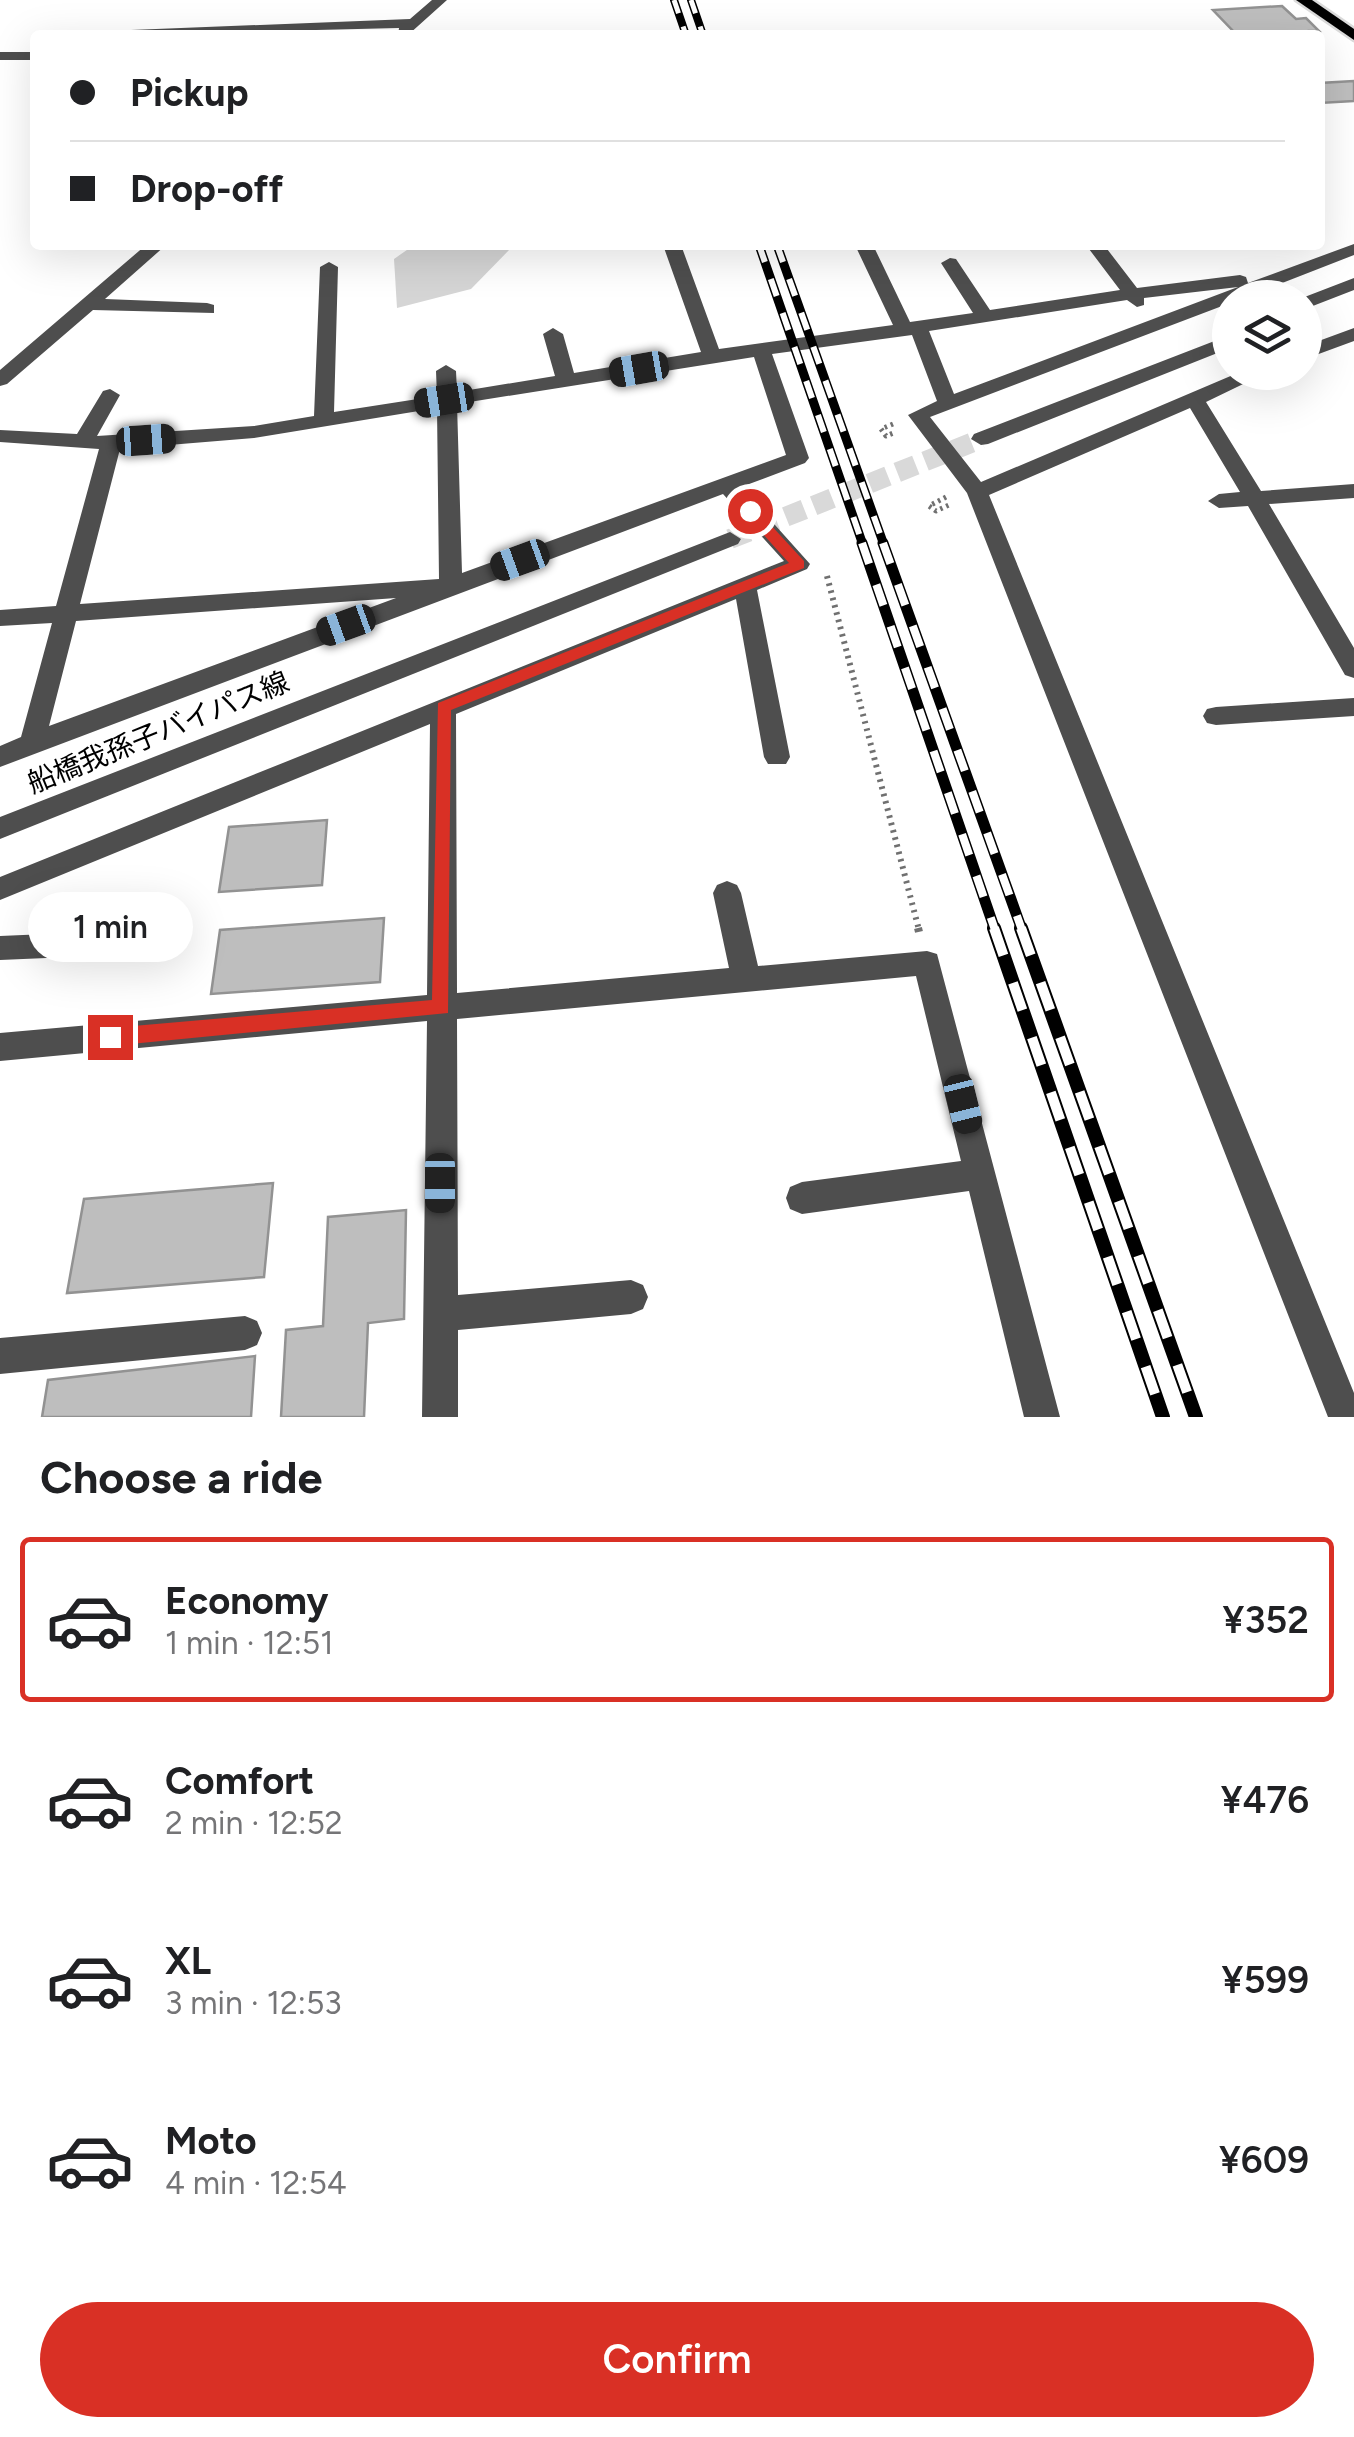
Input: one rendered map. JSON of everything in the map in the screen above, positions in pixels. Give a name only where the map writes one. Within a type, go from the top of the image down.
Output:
[{"type":"main road","points":[[1303,0],[1354,36]]},
{"type":"street","points":[[405,30],[440,0]]},
{"type":"street","points":[[224,30],[414,22]]},
{"type":"street","points":[[0,56],[30,56]]},
{"type":"street","points":[[1346,1417],[969,496],[918,416],[1274,278],[1327,250],[1354,249]]},
{"type":"street","points":[[0,380],[151,250]]},
{"type":"street","points":[[674,250],[712,356]]},
{"type":"street","points":[[867,250],[948,404]]},
{"type":"street","points":[[1098,250],[1127,293],[1161,322]]},
{"type":"street","points":[[950,263],[985,317]]},
{"type":"street","points":[[324,420],[329,267]]},
{"type":"street","points":[[0,436],[111,442],[254,432],[712,356],[912,330],[1127,293],[1274,278]]},
{"type":"street","points":[[1322,296],[1354,284]]},
{"type":"street","points":[[1322,313],[1354,302]]},
{"type":"street","points":[[89,304],[208,309]]},
{"type":"street","points":[[553,334],[566,382]]},
{"type":"street","points":[[1322,347],[1354,334]]},
{"type":"street","points":[[981,439],[1212,348]]},
{"type":"street","points":[[0,756],[798,458],[760,350]]},
{"type":"street","points":[[446,371],[451,586]]},
{"type":"street","points":[[969,496],[1214,390]]},
{"type":"street","points":[[83,442],[110,395]]},
{"type":"street","points":[[1192,399],[1203,410],[1354,669]]},
{"type":"street","points":[[32,743],[111,442]]},
{"type":"street","points":[[0,889],[799,564],[726,484]]},
{"type":"street","points":[[1219,501],[1354,492]]},
{"type":"street","name":"船橋我孫子バイパス線","points":[[0,828],[730,539]]},
{"type":"street","points":[[0,618],[451,586]]},
{"type":"street","points":[[745,586],[777,757]]},
{"type":"street","points":[[440,1417],[443,707]]},
{"type":"street","points":[[1216,716],[1354,707]]},
{"type":"street","points":[[727,892],[746,979]]},
{"type":"street","points":[[0,948],[116,943]]},
{"type":"street","points":[[0,1047],[928,963],[1042,1417]]},
{"type":"street","points":[[802,1198],[981,1174]]},
{"type":"street","points":[[440,1314],[631,1297]]},
{"type":"street","points":[[0,1356],[245,1333]]},
{"type":"path","points":[[947,496],[929,506],[936,511],[969,496]]},
{"type":"path","points":[[816,570],[826,576],[928,963]]},
{"type":"shaded area","points":[[407,250],[509,250],[471,289],[397,308],[394,259]]},
{"type":"building","points":[[1282,6],[1296,19],[1306,18],[1318,30],[1232,30],[1213,10]]},
{"type":"building","points":[[1354,81],[1354,101],[1325,103],[1325,83]]},
{"type":"building","points":[[327,820],[322,885],[219,892],[229,827]]},
{"type":"building","points":[[384,918],[380,982],[211,994],[220,930]]},
{"type":"building","points":[[273,1183],[264,1277],[67,1293],[84,1199]]},
{"type":"building","points":[[406,1210],[404,1319],[368,1323],[364,1417],[281,1417],[286,1330],[323,1326],[328,1217]]},
{"type":"building","points":[[255,1356],[251,1417],[42,1417],[48,1380]]},
{"type":"tunnel","points":[[730,539],[981,439]]},
{"type":"railway","points":[[674,0],[684,30]]},
{"type":"railway","points":[[691,0],[701,30]]},
{"type":"railway","points":[[761,250],[863,545]]},
{"type":"railway","points":[[779,250],[884,545]]},
{"type":"railway","points":[[862,543],[995,930]]},
{"type":"railway","points":[[883,543],[1022,930]]},
{"type":"railway","points":[[994,928],[1163,1417]]},
{"type":"railway","points":[[1021,928],[1196,1417]]},
{"type":"route","points":[[110,1037],[442,1007],[443,707],[799,564],[750,511]]}]
